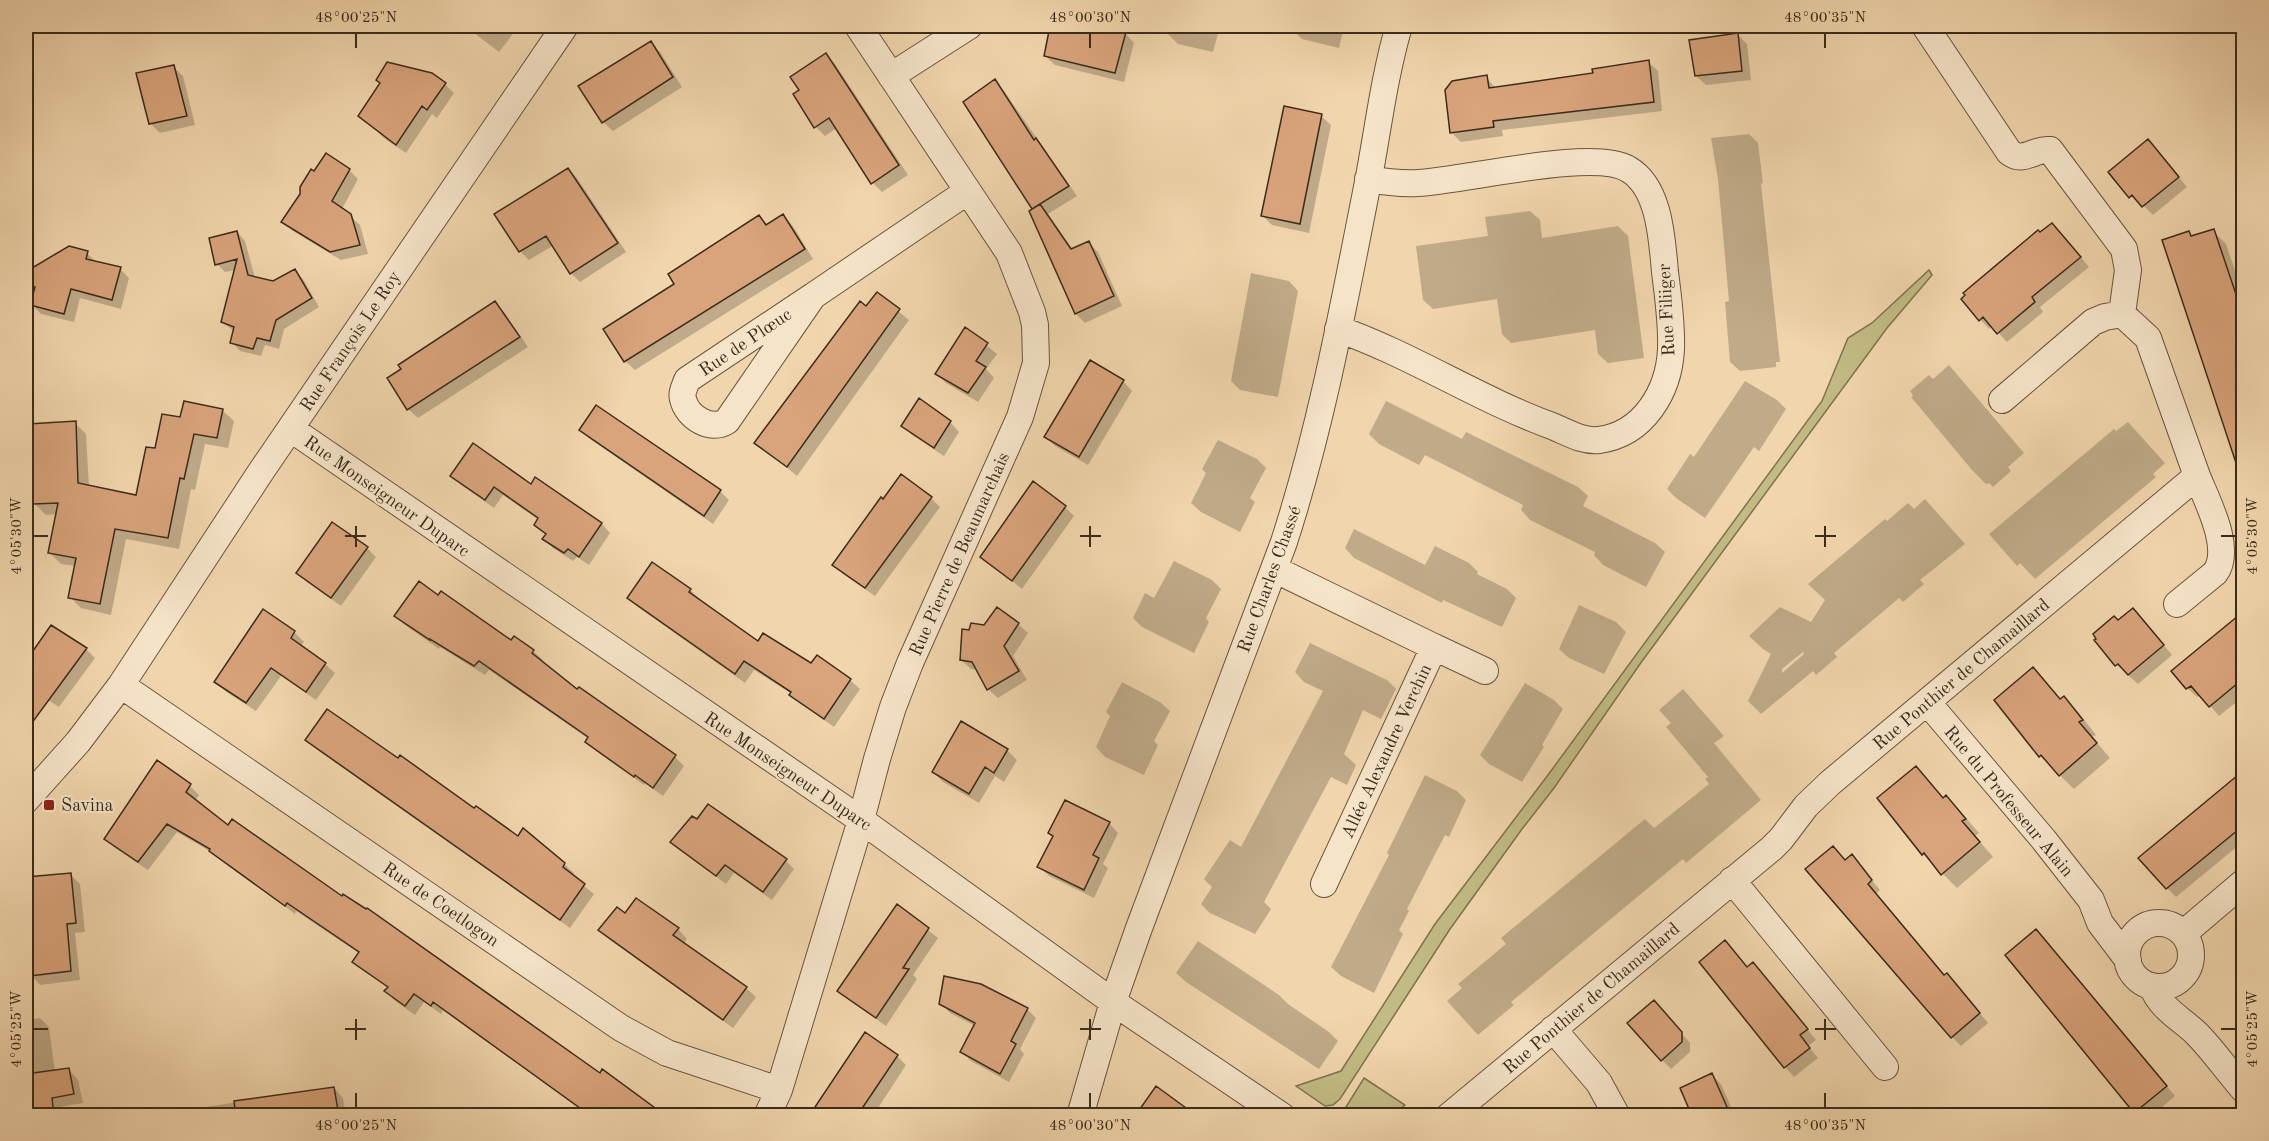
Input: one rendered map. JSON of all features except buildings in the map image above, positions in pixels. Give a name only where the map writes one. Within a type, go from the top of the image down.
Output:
[{"type":"street","name":"Rue François Le Roy","points":[[26,800],[78,741],[121,686],[433,216],[565,26]]},
{"type":"street","name":"Rue Pierre de Beaumarchais","points":[[767,1116],[779,1090],[861,820],[876,759],[899,690],[1020,417],[1036,363],[1035,326],[1018,273],[993,227],[858,26]]},
{"type":"street","points":[[891,76],[969,26]]},
{"type":"street","name":"Rue Charles Chassé","points":[[1080,1116],[1113,1002],[1298,501],[1338,329],[1382,101],[1399,26]]},
{"type":"street","points":[[1925,26],[2009,152],[2018,157],[2028,156],[2040,150],[2050,150],[2124,249],[2128,270],[2122,314]]},
{"type":"street","name":"Rue Filiiger","points":[[1338,329],[1377,343],[1535,420],[1581,438],[1596,440],[1624,433],[1647,416],[1664,383],[1668,366],[1671,326],[1661,232],[1651,197],[1641,181],[1627,168],[1598,161],[1419,183],[1368,179]]},
{"type":"street","name":"Rue de Plœuc","points":[[813,296],[727,421],[719,425],[709,425],[693,416],[682,397],[687,381],[968,191]]},
{"type":"street","points":[[2002,400],[2093,322],[2122,314]]},
{"type":"street","points":[[2122,314],[2148,338],[2221,539],[2220,567],[2177,604]]},
{"type":"street","name":"Rue Monseigneur Duparc","points":[[291,429],[861,820],[1113,1002],[1282,1116]]},
{"type":"street","name":"Rue Ponthier de Chamaillard","points":[[1449,1116],[1781,839],[1806,806],[1830,783],[2197,476]]},
{"type":"street","name":"Allée Alexandre Verchin","points":[[1274,569],[1434,647],[1324,884]]},
{"type":"street","points":[[1434,647],[1485,671]]},
{"type":"street","name":"Rue de Coetlogon","points":[[121,686],[621,1028],[667,1053],[779,1090]]},
{"type":"street","name":"Rue du Professeur Alain","points":[[1928,703],[2044,840],[2091,900],[2115,917],[2142,928]]},
{"type":"street","points":[[1732,880],[1885,1067]]},
{"type":"street","points":[[2184,933],[2244,882]]},
{"type":"street","name":"Rue du Professeur Alain","points":[[2091,900],[2100,923],[2128,960]]},
{"type":"street","points":[[2159,923],[2168,924],[2184,933],[2191,951],[2191,960],[2183,977],[2169,986],[2152,986],[2136,977],[2128,960],[2130,942],[2142,928],[2159,923]]},
{"type":"street","points":[[2183,977],[2185,999],[2196,1034]]},
{"type":"street","points":[[2152,986],[2156,997],[2196,1034],[2244,1090]]},
{"type":"street","points":[[1553,1029],[1599,1083],[1617,1116]]},
{"type":"shaded area","points":[[1929,270],[1932,275],[1887,328],[1640,664],[1554,788],[1450,929],[1340,1099],[1333,1105],[1325,1106],[1296,1086],[1341,1071],[1435,924],[1548,775],[1822,401],[1848,338],[1872,323]]},
{"type":"shaded area","points":[[1364,1078],[1405,1105],[1392,1115],[1364,1115],[1361,1113],[1341,1115]]},
{"type":"place","name":"Savina","points":[[49,805]]}]
